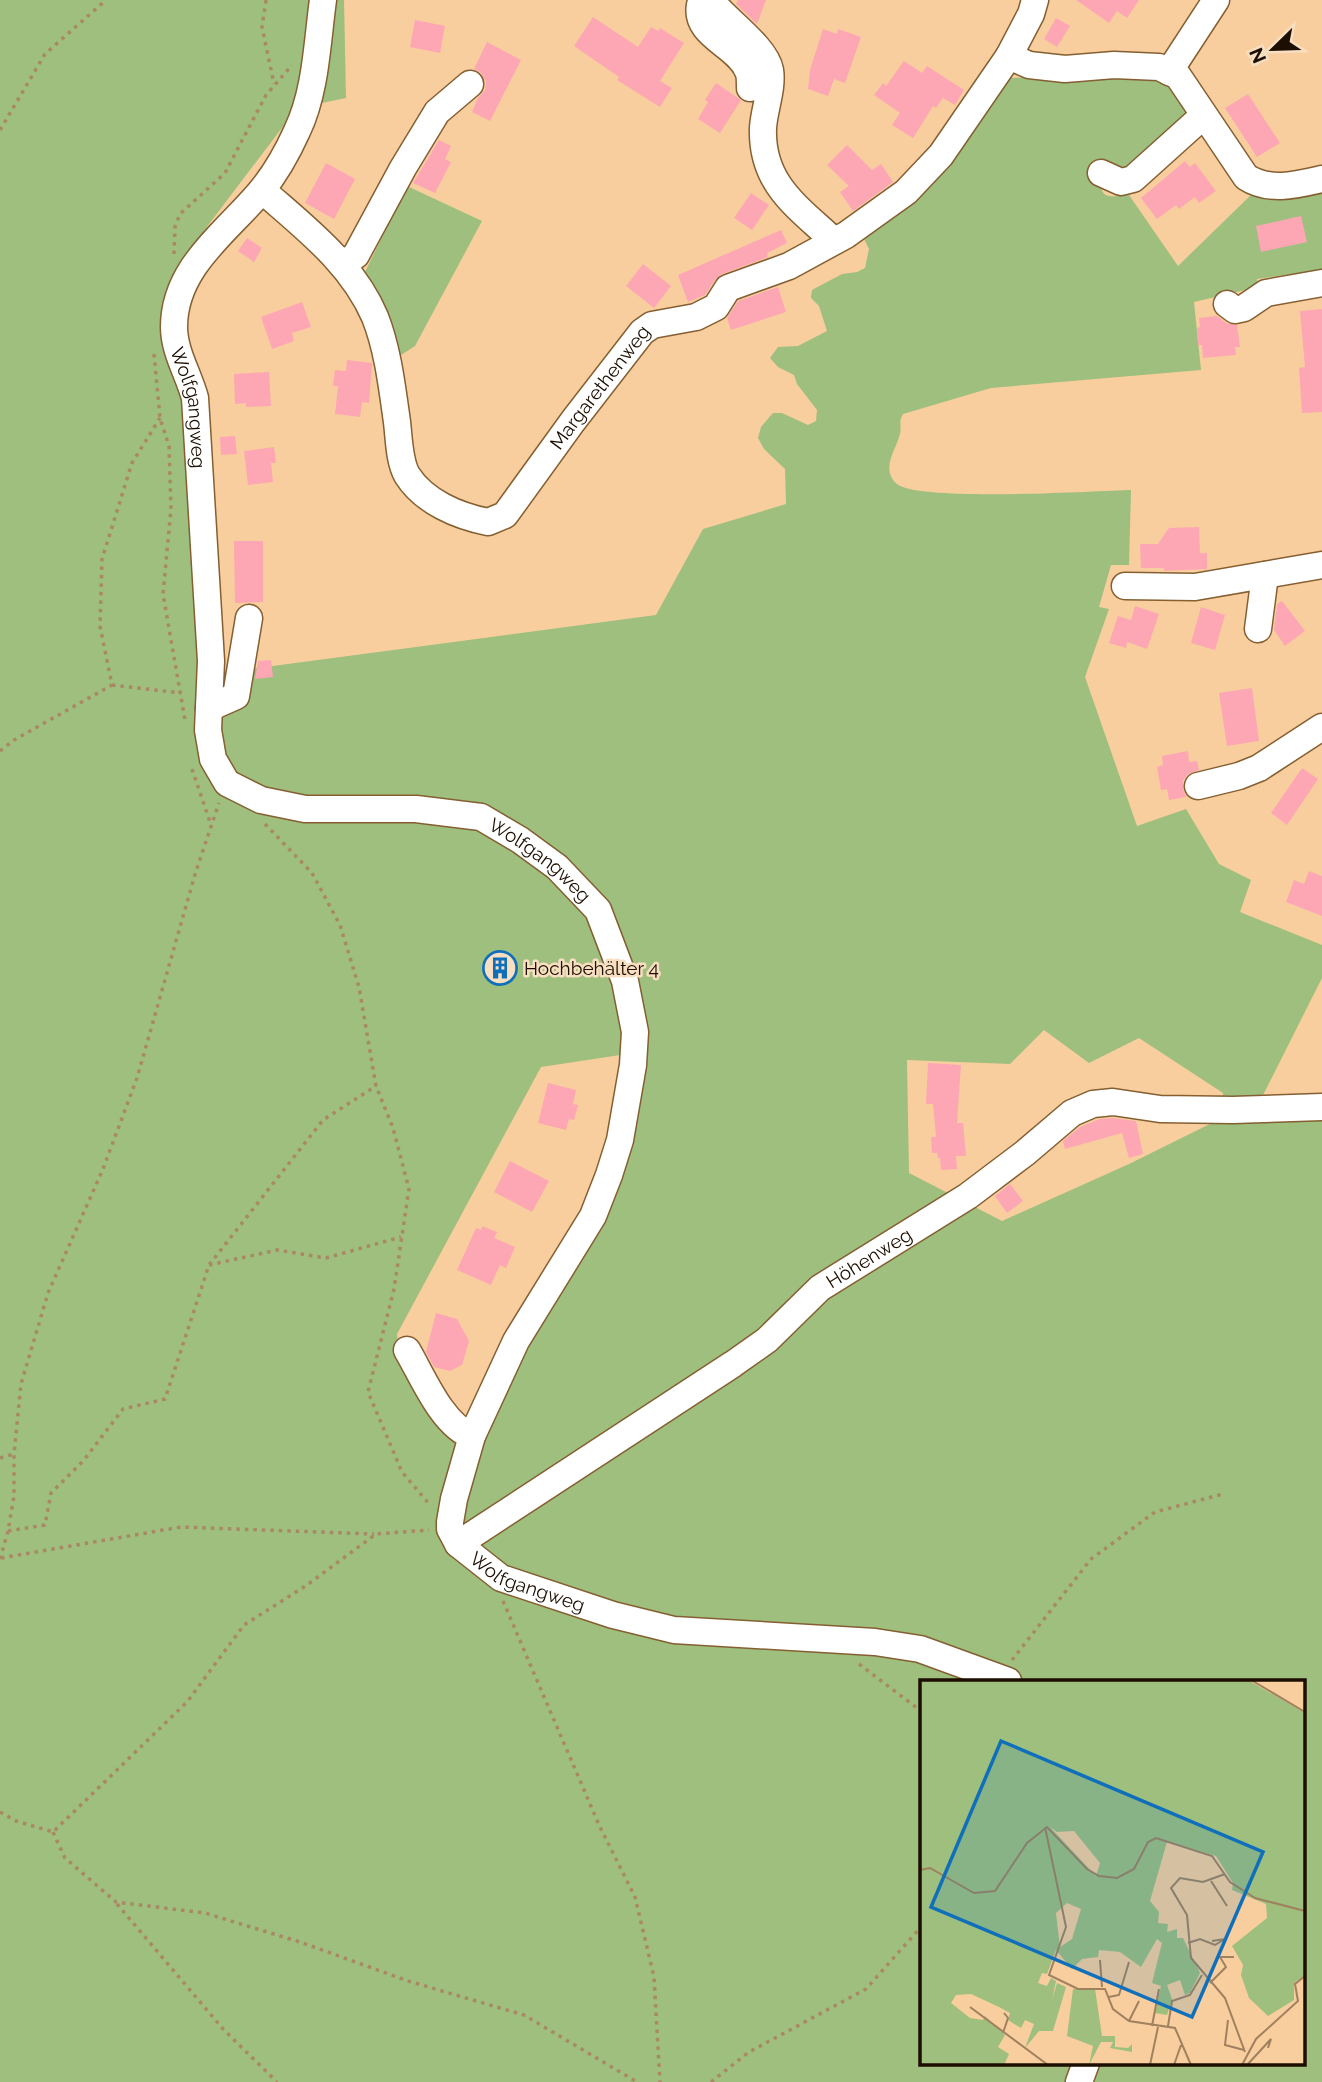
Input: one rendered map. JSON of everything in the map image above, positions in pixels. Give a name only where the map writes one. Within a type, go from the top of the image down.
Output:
[{"type":"street","name":"Wolfgangweg","points":[[323,0],[311,85],[298,131],[262,190],[218,234],[183,283],[174,327],[177,350],[195,398],[211,661],[208,730],[213,759],[227,783],[261,800],[305,809],[416,808],[481,817],[520,840],[557,867],[598,910],[625,981],[635,1032],[633,1065],[620,1140],[609,1175],[581,1238],[516,1341],[472,1436],[454,1499],[454,1533],[489,1570],[501,1578],[613,1615],[674,1630],[875,1642],[920,1649],[1004,1679]]},
{"type":"street","name":"Margarethenweg","points":[[262,190],[322,242],[343,265],[374,315],[382,337],[405,472],[431,500],[488,522],[505,515],[642,332],[652,325],[696,317],[716,307],[728,289],[789,265],[834,242],[905,192],[922,176],[941,155],[1009,55],[1035,0]]},
{"type":"street","points":[[1169,72],[1216,0]]},
{"type":"street","points":[[750,88],[749,71],[741,59],[703,25],[698,13],[699,5],[715,5],[765,58],[770,69],[770,78],[763,128],[765,155],[770,172],[780,190],[834,242]]},
{"type":"street","points":[[1009,55],[1029,65],[1065,69],[1114,65],[1159,67],[1178,76],[1246,177],[1257,184],[1285,185],[1322,179]]},
{"type":"street","points":[[343,265],[356,255],[437,111],[470,84]]},
{"type":"street","points":[[1101,173],[1121,182],[1133,179],[1203,116]]},
{"type":"street","points":[[1227,304],[1236,310],[1244,308],[1266,293],[1322,283]]},
{"type":"street","points":[[1125,586],[1195,587],[1322,565]]},
{"type":"street","points":[[1258,629],[1265,575]]},
{"type":"street","points":[[209,708],[236,696],[249,618]]},
{"type":"street","points":[[1198,786],[1250,772],[1272,761],[1322,727]]},
{"type":"street","name":"Höhenweg","points":[[454,1533],[733,1364],[767,1340],[820,1288],[968,1196],[1072,1114],[1093,1104],[1114,1102],[1160,1109],[1322,1107]]},
{"type":"street","points":[[407,1350],[449,1422],[472,1436]]},
{"type":"street","points":[[1079,2082],[1086,2064]]},
{"type":"path","points":[[0,130],[45,54],[106,0]]},
{"type":"path","points":[[266,0],[262,27],[275,85]]},
{"type":"path","points":[[112,685],[100,626],[102,559],[132,463],[160,418]]},
{"type":"path","points":[[0,751],[14,740],[112,685],[181,693]]},
{"type":"path","points":[[227,783],[196,871],[137,1078],[103,1169],[48,1293],[21,1384],[14,1454],[14,1496],[0,1559],[181,1527],[376,1534],[425,1531],[454,1533]]},
{"type":"path","points":[[257,816],[312,873],[340,925],[359,987],[376,1086],[393,1128],[408,1189],[394,1289],[368,1392],[402,1472],[454,1533]]},
{"type":"path","points":[[8,1531],[45,1525],[51,1493],[84,1460],[123,1409],[165,1399],[209,1265],[323,1120],[376,1086]]},
{"type":"path","points":[[209,1265],[277,1250],[326,1258],[401,1237]]},
{"type":"path","points":[[0,1458],[14,1454]]},
{"type":"path","points":[[1004,1679],[1091,1559],[1155,1512],[1223,1494]]},
{"type":"path","points":[[53,1832],[187,1702],[244,1625],[307,1585],[376,1534]]},
{"type":"path","points":[[489,1570],[599,1825],[635,1896],[654,1977],[660,2082]]},
{"type":"path","points":[[852,1659],[920,1710]]},
{"type":"path","points":[[0,1812],[16,1821],[53,1832],[65,1858],[116,1902],[223,2029],[277,2082]]},
{"type":"path","points":[[116,1902],[205,1913],[300,1942],[408,1981],[524,2015],[637,2082]]},
{"type":"path","points":[[712,2082],[749,2052],[866,1989],[920,1928]]},
{"type":"green space","points":[[0,0],[344,0],[346,98],[297,108],[203,232],[163,300],[181,397],[205,675],[656,615],[703,529],[786,504],[785,469],[764,449],[758,438],[761,427],[773,413],[782,413],[808,425],[816,421],[817,410],[797,384],[794,375],[778,367],[770,358],[778,347],[798,346],[827,331],[819,306],[811,298],[812,290],[842,274],[865,268],[869,249],[858,227],[1000,78],[1110,76],[1164,81],[1176,88],[1192,113],[1129,170],[1102,182],[1102,188],[1106,195],[1129,195],[1178,266],[1254,192],[1322,188],[1322,275],[1299,279],[1298,273],[1257,279],[1258,287],[1194,302],[1201,370],[991,388],[903,414],[900,434],[889,466],[892,478],[897,484],[938,493],[1009,494],[1131,490],[1129,565],[1111,565],[1099,607],[1109,609],[1085,677],[1137,826],[1186,809],[1219,864],[1251,880],[1240,912],[1322,945],[1322,978],[1253,1115],[1322,1114],[1322,2082],[0,2082]],"holes":[[[1044,1030],[1089,1063],[1139,1038],[1223,1093],[1222,1118],[1129,1164],[1002,1221],[909,1173],[907,1060],[1010,1064]],[[640,1052],[579,1253],[482,1424],[460,1447],[400,1362],[397,1334],[541,1067]]]},
{"type":"green space","points":[[407,186],[482,221],[415,346],[395,359],[362,278]]},
{"type":"building","points":[[738,0],[766,0],[757,24],[736,4]]},
{"type":"building","points":[[1076,0],[1139,0],[1127,18],[1117,11],[1109,23]]},
{"type":"building","points":[[593,17],[638,47],[651,27],[658,31],[660,28],[684,43],[660,81],[672,88],[660,107],[617,80],[619,77],[574,46]]},
{"type":"building","points":[[1056,18],[1070,26],[1057,47],[1044,39]]},
{"type":"building","points":[[415,20],[445,26],[440,53],[410,47]]},
{"type":"building","points":[[823,29],[837,34],[838,29],[861,37],[845,83],[834,79],[828,96],[808,89],[810,70]]},
{"type":"building","points":[[487,42],[521,60],[490,121],[472,112],[485,90],[486,82],[481,73],[474,69]]},
{"type":"building","points":[[904,61],[922,73],[927,66],[964,90],[955,105],[943,98],[936,108],[933,106],[913,138],[892,125],[900,113],[874,95],[883,83],[886,86]]},
{"type":"building","points":[[716,83],[741,100],[720,133],[698,119],[708,102],[705,100]]},
{"type":"building","points":[[1248,94],[1280,143],[1257,157],[1225,108]]},
{"type":"building","points":[[439,140],[451,146],[445,159],[451,162],[435,193],[413,183]]},
{"type":"building","points":[[847,145],[872,170],[881,164],[893,182],[853,211],[840,192],[849,186],[827,165]]},
{"type":"building","points":[[1185,161],[1190,167],[1195,163],[1216,191],[1199,203],[1195,197],[1179,209],[1176,205],[1157,219],[1141,198]]},
{"type":"building","points":[[326,163],[355,179],[334,219],[305,203]]},
{"type":"building","points":[[751,193],[769,205],[752,230],[734,218]]},
{"type":"building","points":[[1301,216],[1307,242],[1261,252],[1256,226]]},
{"type":"building","points":[[781,230],[787,243],[767,253],[768,257],[722,274],[705,295],[688,302],[678,275]]},
{"type":"building","points":[[247,238],[262,248],[254,262],[238,251]]},
{"type":"building","points":[[643,264],[671,286],[654,308],[626,286]]},
{"type":"building","points":[[778,287],[786,312],[731,330],[727,318],[738,301]]},
{"type":"building","points":[[302,302],[311,327],[292,333],[294,341],[272,349],[261,317]]},
{"type":"building","points":[[1322,309],[1322,412],[1302,413],[1299,368],[1305,367],[1300,311]]},
{"type":"building","points":[[1217,316],[1226,323],[1237,325],[1240,347],[1235,347],[1236,355],[1203,358],[1202,345],[1198,345],[1199,318]]},
{"type":"building","points":[[347,360],[372,363],[369,403],[362,402],[360,417],[335,414],[338,386],[333,386],[335,370],[346,371]]},
{"type":"building","points":[[269,372],[271,406],[246,407],[246,403],[235,404],[234,374]]},
{"type":"building","points":[[235,436],[237,454],[221,455],[220,437]]},
{"type":"building","points":[[274,447],[276,463],[271,463],[273,482],[248,485],[244,451]]},
{"type":"building","points":[[1199,527],[1200,553],[1207,553],[1207,569],[1164,571],[1164,568],[1141,568],[1140,544],[1158,544],[1169,528]]},
{"type":"building","points":[[234,541],[263,541],[263,602],[235,603]]},
{"type":"building","points":[[1282,601],[1305,631],[1285,646],[1274,630],[1277,604]]},
{"type":"building","points":[[1135,606],[1159,614],[1147,649],[1127,642],[1126,648],[1109,643],[1118,616],[1131,620]]},
{"type":"building","points":[[1201,607],[1225,615],[1215,650],[1191,643]]},
{"type":"building","points":[[271,660],[273,677],[255,679],[258,661]]},
{"type":"building","points":[[1252,688],[1259,741],[1227,746],[1219,693]]},
{"type":"building","points":[[1188,751],[1189,762],[1197,761],[1199,770],[1188,774],[1183,781],[1186,797],[1169,800],[1167,789],[1161,790],[1157,767],[1163,765],[1162,756]]},
{"type":"building","points":[[1302,768],[1318,779],[1287,825],[1271,813]]},
{"type":"building","points":[[1309,871],[1322,876],[1322,916],[1286,902],[1294,880],[1304,884]]},
{"type":"building","points":[[928,1063],[961,1065],[957,1123],[963,1123],[966,1156],[956,1156],[957,1169],[941,1170],[940,1158],[937,1153],[932,1153],[931,1137],[936,1137],[933,1104],[926,1104]]},
{"type":"building","points":[[548,1083],[576,1090],[573,1104],[578,1105],[574,1120],[569,1119],[566,1130],[538,1123]]},
{"type":"building","points":[[1100,1119],[1136,1121],[1143,1154],[1129,1158],[1122,1133],[1065,1149],[1063,1141],[1080,1127]]},
{"type":"building","points":[[510,1161],[549,1181],[532,1212],[494,1192]]},
{"type":"building","points":[[1010,1184],[1023,1201],[1007,1213],[995,1196]]},
{"type":"building","points":[[482,1226],[497,1232],[494,1238],[515,1247],[506,1268],[500,1265],[491,1285],[457,1270],[476,1228],[481,1230]]},
{"type":"building","points":[[436,1313],[457,1319],[469,1341],[462,1365],[450,1371],[434,1367],[426,1352]]},
{"type":"place","name":"Hochbehälter 4","points":[[500,968]]}]
